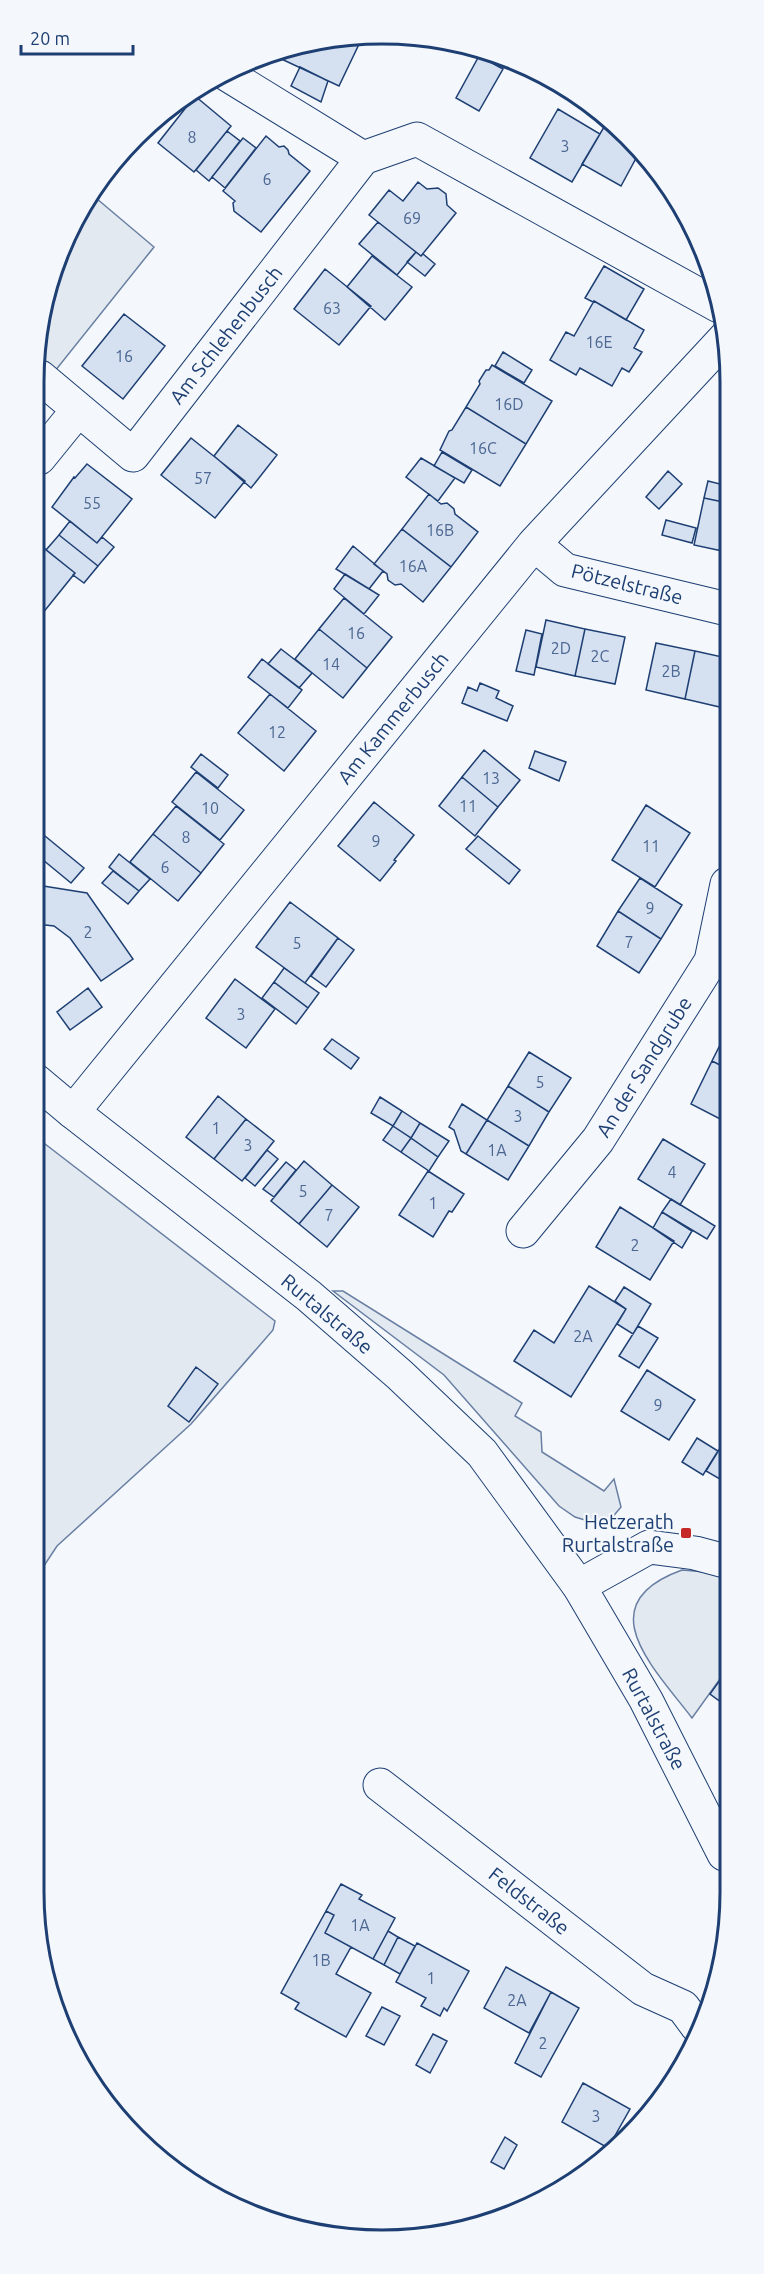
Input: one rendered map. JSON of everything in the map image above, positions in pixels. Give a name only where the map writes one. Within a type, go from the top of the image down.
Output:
[{"type":"street","points":[[233,78],[363,158],[417,138],[711,301]]},
{"type":"street","name":"Am Schlehenbusch","points":[[44,381],[133,455],[363,158]]},
{"type":"street","name":"Am Kammerbusch","points":[[73,1112],[534,544],[719,345]]},
{"type":"street","points":[[44,452],[78,410]]},
{"type":"street","name":"Pötzelstraße","points":[[534,544],[565,570],[720,607]]},
{"type":"street","name":"An der Sandgrube","points":[[524,1231],[598,1140],[711,961],[720,918]]},
{"type":"street","name":"Rurtalstraße","points":[[44,1088],[309,1296],[400,1375],[482,1453],[579,1586],[646,1700],[720,1846]]},
{"type":"street","points":[[579,1586],[649,1546],[695,1553],[720,1560]]},
{"type":"street","name":"Feldstraße","points":[[380,1785],[643,1989],[696,2012]]},
{"type":"shaded area","points":[[98,199],[154,247],[55,371],[44,360],[55,294],[78,232]]},
{"type":"shaded area","points":[[44,1143],[275,1321],[273,1330],[191,1424],[57,1546],[44,1566]]},
{"type":"shaded area","points":[[333,1291],[343,1291],[522,1403],[515,1416],[541,1432],[542,1452],[604,1491],[614,1479],[621,1507],[605,1526],[575,1517],[559,1506],[444,1375]]},
{"type":"shaded area","points":[[682,1570],[720,1576],[720,1679],[692,1718],[661,1679],[637,1638],[633,1619],[638,1600],[654,1584]]},
{"type":"building","points":[[359,44],[339,86],[281,59],[316,50]]},
{"type":"building","points":[[478,57],[503,69],[479,111],[456,98]]},
{"type":"building","points":[[300,67],[328,81],[321,102],[291,86]]},
{"type":"building","points":[[198,98],[231,126],[194,172],[158,143],[188,105]]},
{"type":"building","points":[[558,109],[600,134],[572,182],[530,158]]},
{"type":"building","points":[[604,127],[636,159],[621,186],[582,164]]},
{"type":"building","points":[[227,131],[240,141],[209,181],[196,170]]},
{"type":"building","points":[[266,136],[279,147],[284,146],[289,154],[310,171],[261,232],[234,211],[235,201],[223,191]]},
{"type":"building","points":[[243,138],[256,148],[225,188],[212,177]]},
{"type":"building","points":[[418,182],[427,189],[438,188],[446,194],[447,205],[456,213],[421,256],[369,215],[389,190],[403,201]]},
{"type":"building","points":[[378,222],[416,252],[397,275],[359,244]]},
{"type":"building","points":[[416,252],[421,256],[423,254],[435,264],[425,276],[407,262]]},
{"type":"building","points":[[372,256],[412,287],[385,320],[347,287]]},
{"type":"building","points":[[604,266],[644,289],[626,320],[585,298]]},
{"type":"building","points":[[325,269],[371,306],[339,345],[294,309]]},
{"type":"building","points":[[594,301],[644,330],[634,348],[642,352],[629,372],[622,368],[612,386],[580,368],[576,375],[550,360],[566,332],[574,336]]},
{"type":"building","points":[[124,314],[165,346],[123,399],[82,366]]},
{"type":"building","points":[[503,352],[532,370],[524,383],[495,366]]},
{"type":"building","points":[[492,365],[552,401],[526,444],[466,407],[480,384],[479,381]]},
{"type":"building","points":[[466,407],[526,444],[500,486],[440,450],[449,431],[452,430]]},
{"type":"building","points":[[238,425],[277,455],[251,488],[214,456]]},
{"type":"building","points":[[191,438],[245,481],[215,518],[161,475]]},
{"type":"building","points":[[442,452],[472,470],[464,483],[434,466]]},
{"type":"building","points":[[421,458],[455,478],[438,501],[406,477]]},
{"type":"building","points":[[87,464],[132,499],[97,543],[52,507],[74,477]]},
{"type":"building","points":[[668,471],[682,484],[659,509],[646,497]]},
{"type":"building","points":[[708,481],[720,484],[720,501],[704,498]]},
{"type":"building","points":[[429,494],[441,504],[447,503],[454,509],[455,514],[478,532],[451,567],[402,529]]},
{"type":"building","points":[[704,498],[720,501],[720,551],[694,545]]},
{"type":"building","points":[[666,520],[696,528],[692,543],[662,535]]},
{"type":"building","points":[[70,521],[97,543],[102,537],[114,547],[98,566],[59,535]]},
{"type":"building","points":[[402,529],[451,567],[423,602],[401,584],[395,585],[388,580],[387,574],[374,564]]},
{"type":"building","points":[[59,535],[98,566],[84,583],[46,550]]},
{"type":"building","points":[[353,546],[383,571],[369,589],[336,569]]},
{"type":"building","points":[[44,548],[75,573],[44,612]]},
{"type":"building","points":[[345,574],[379,595],[364,614],[334,589]]},
{"type":"building","points":[[344,598],[392,637],[367,668],[319,629]]},
{"type":"building","points":[[546,620],[585,629],[575,676],[536,667]]},
{"type":"building","points":[[319,629],[367,668],[343,698],[295,659]]},
{"type":"building","points":[[585,629],[625,637],[615,684],[575,676]]},
{"type":"building","points":[[526,630],[542,634],[534,675],[516,671]]},
{"type":"building","points":[[656,643],[695,651],[685,699],[646,690]]},
{"type":"building","points":[[281,649],[312,673],[299,688],[268,664]]},
{"type":"building","points":[[695,651],[720,656],[720,707],[685,699]]},
{"type":"building","points":[[262,659],[302,690],[288,708],[248,677]]},
{"type":"building","points":[[480,683],[499,691],[496,698],[513,706],[507,721],[462,703],[468,687],[477,691]]},
{"type":"building","points":[[270,694],[316,731],[284,771],[238,733]]},
{"type":"building","points":[[484,750],[520,780],[498,807],[462,777]]},
{"type":"building","points":[[535,751],[566,762],[559,781],[529,768]]},
{"type":"building","points":[[201,754],[228,775],[218,788],[191,767]]},
{"type":"building","points":[[196,772],[244,810],[220,840],[172,802]]},
{"type":"building","points":[[462,777],[498,807],[475,836],[439,806]]},
{"type":"building","points":[[374,802],[414,835],[380,881],[338,846]]},
{"type":"building","points":[[646,805],[690,833],[655,887],[612,860]]},
{"type":"building","points":[[176,806],[224,844],[201,873],[153,834]]},
{"type":"building","points":[[153,834],[201,873],[178,901],[130,862]]},
{"type":"building","points":[[478,836],[520,870],[509,884],[466,849]]},
{"type":"building","points":[[44,837],[84,868],[71,883],[44,861]]},
{"type":"building","points":[[119,854],[150,879],[139,891],[109,867]]},
{"type":"building","points":[[113,871],[139,891],[128,904],[102,883]]},
{"type":"building","points":[[640,878],[682,905],[661,939],[618,911]]},
{"type":"building","points":[[44,886],[87,893],[133,959],[101,981],[70,938],[54,926],[44,925]]},
{"type":"building","points":[[290,902],[338,938],[305,983],[256,947]]},
{"type":"building","points":[[618,911],[661,939],[639,973],[597,946]]},
{"type":"building","points":[[338,938],[354,950],[326,987],[311,976]]},
{"type":"building","points":[[284,968],[319,993],[308,1008],[274,982]]},
{"type":"building","points":[[235,979],[275,1009],[246,1048],[206,1018]]},
{"type":"building","points":[[274,982],[308,1008],[296,1024],[262,998]]},
{"type":"building","points":[[88,988],[102,1007],[70,1030],[57,1012]]},
{"type":"building","points":[[332,1039],[359,1058],[351,1069],[324,1049]]},
{"type":"building","points":[[720,1045],[720,1065],[712,1061]]},
{"type":"building","points":[[529,1052],[571,1078],[549,1112],[508,1086]]},
{"type":"building","points":[[712,1061],[720,1065],[720,1119],[691,1104]]},
{"type":"building","points":[[508,1086],[549,1112],[529,1146],[487,1120]]},
{"type":"building","points":[[218,1096],[246,1119],[214,1159],[186,1137]]},
{"type":"building","points":[[380,1097],[402,1111],[393,1126],[371,1113]]},
{"type":"building","points":[[462,1104],[487,1120],[466,1154],[461,1151],[454,1130],[449,1127]]},
{"type":"building","points":[[402,1111],[420,1123],[411,1138],[393,1126]]},
{"type":"building","points":[[246,1119],[274,1141],[242,1181],[214,1159]]},
{"type":"building","points":[[487,1120],[529,1146],[508,1180],[466,1154]]},
{"type":"building","points":[[420,1123],[449,1141],[438,1157],[411,1138]]},
{"type":"building","points":[[393,1126],[411,1138],[401,1152],[383,1140]]},
{"type":"building","points":[[411,1138],[438,1157],[429,1171],[401,1152]]},
{"type":"building","points":[[663,1139],[705,1164],[680,1205],[638,1179]]},
{"type":"building","points":[[267,1150],[278,1159],[255,1186],[245,1178]]},
{"type":"building","points":[[304,1161],[332,1185],[299,1224],[271,1201]]},
{"type":"building","points":[[286,1162],[296,1170],[274,1197],[263,1189]]},
{"type":"building","points":[[428,1171],[464,1194],[452,1212],[449,1211],[433,1237],[399,1215]]},
{"type":"building","points":[[332,1185],[359,1207],[327,1247],[299,1224]]},
{"type":"building","points":[[671,1199],[715,1226],[707,1239],[662,1212]]},
{"type":"building","points":[[620,1207],[674,1241],[650,1280],[596,1247]]},
{"type":"building","points":[[662,1212],[692,1231],[682,1248],[653,1228]]},
{"type":"building","points":[[589,1286],[626,1309],[571,1397],[514,1361],[534,1330],[554,1343]]},
{"type":"building","points":[[624,1287],[651,1304],[633,1334],[617,1324],[626,1309],[615,1301]]},
{"type":"building","points":[[638,1326],[658,1338],[639,1368],[619,1356]]},
{"type":"building","points":[[196,1367],[218,1384],[189,1422],[168,1406]]},
{"type":"building","points":[[647,1370],[695,1400],[669,1440],[621,1411]]},
{"type":"building","points":[[697,1438],[718,1451],[703,1475],[682,1462]]},
{"type":"building","points":[[720,1448],[720,1479],[706,1471]]},
{"type":"building","points":[[720,1680],[720,1701],[710,1694]]},
{"type":"building","points":[[341,1884],[362,1895],[359,1899],[395,1918],[373,1959],[325,1933],[334,1915],[326,1911]]},
{"type":"building","points":[[326,1911],[334,1915],[325,1933],[351,1947],[336,1974],[371,1993],[346,2037],[295,2009],[299,2003],[281,1993]]},
{"type":"building","points":[[388,1931],[398,1937],[384,1965],[373,1959]]},
{"type":"building","points":[[398,1937],[415,1946],[400,1974],[384,1965]]},
{"type":"building","points":[[417,1943],[469,1971],[447,2011],[444,2008],[440,2016],[421,2006],[426,1998],[396,1982]]},
{"type":"building","points":[[506,1967],[551,1992],[529,2033],[484,2008]]},
{"type":"building","points":[[551,1992],[579,2008],[541,2077],[515,2063]]},
{"type":"building","points":[[382,2007],[400,2016],[384,2045],[366,2036]]},
{"type":"building","points":[[433,2034],[447,2041],[430,2073],[416,2065]]},
{"type":"building","points":[[583,2083],[630,2109],[614,2138],[605,2146],[562,2122]]},
{"type":"building","points":[[505,2137],[517,2145],[504,2169],[491,2162]]},
{"type":"place","name":"Hetzerath Rurtalstraße","points":[[686,1533]]}]
